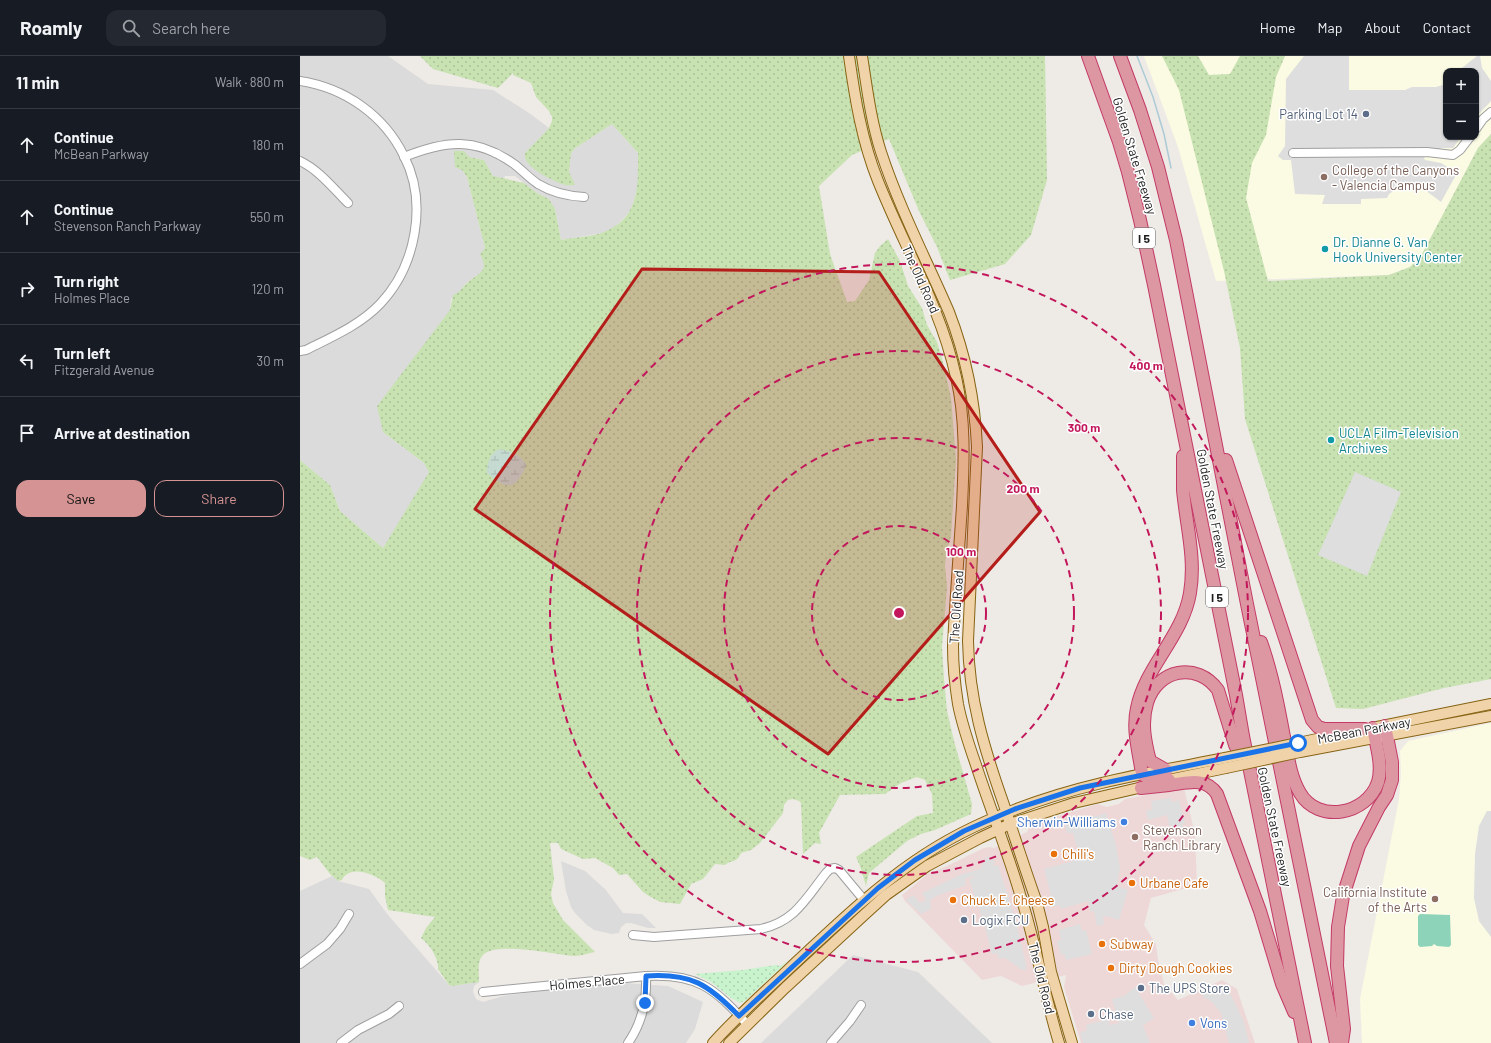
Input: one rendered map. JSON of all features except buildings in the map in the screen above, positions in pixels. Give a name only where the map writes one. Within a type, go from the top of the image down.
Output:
[{"type":"highway","name":"Golden State Freeway","points":[[1088,56],[1118,142],[1140,220],[1305,1041]]},
{"type":"highway","name":"Golden State Freeway","points":[[1120,56],[1140,110],[1158,167],[1174,233],[1336,1043]]},
{"type":"highway","points":[[1211,419],[1242,508],[1276,617],[1312,720],[1318,727],[1324,729],[1377,731]]},
{"type":"highway","points":[[1168,775],[1153,780],[1148,779],[1142,774],[1135,733],[1137,708],[1143,690],[1179,625],[1188,604],[1192,581],[1184,490],[1182,425]]},
{"type":"highway","points":[[1247,604],[1270,666],[1289,764],[1295,783],[1307,802],[1316,808],[1327,812],[1338,812],[1359,806],[1368,798],[1374,790],[1380,774],[1377,731]]},
{"type":"highway","points":[[1168,775],[1150,761],[1143,728],[1144,713],[1150,695],[1162,680],[1175,674],[1188,672],[1202,675],[1214,684],[1218,690],[1235,745],[1250,770]]},
{"type":"highway","points":[[1342,1043],[1344,1029],[1337,966],[1338,927],[1343,896],[1359,846],[1379,807],[1387,796],[1392,780],[1392,762],[1377,731]]},
{"type":"highway","points":[[1141,788],[1194,781],[1205,784],[1217,794],[1260,911],[1282,984],[1305,1041]]},
{"type":"main road","name":"The Old Road","points":[[849,56],[858,115],[871,162],[936,312],[950,352],[957,378],[963,422],[964,468],[954,626],[953,667],[961,718],[1029,923],[1048,1005],[1059,1043]]},
{"type":"main road","name":"The Old Road","points":[[862,56],[871,113],[881,151],[891,178],[958,334],[969,375],[976,424],[977,454],[969,620],[969,662],[974,701],[982,739],[1037,903],[1051,972],[1072,1043]]},
{"type":"main road","name":"McBean Parkway","points":[[729,1043],[747,1024],[886,895],[927,866],[1010,824],[1074,803],[1141,788],[1168,775],[1377,731],[1491,704]]},
{"type":"main road","name":"McBean Parkway","points":[[1377,731],[1491,716]]},
{"type":"main road","points":[[713,1043],[739,1016],[864,900],[928,852],[964,831],[1006,812],[1080,788],[1142,774]]},
{"type":"street","points":[[300,81],[311,82],[330,88],[347,96],[362,105],[378,120],[390,134],[404,157],[413,181],[416,202],[416,216],[412,246],[407,264],[381,304],[370,314],[341,332],[306,350],[300,351]]},
{"type":"street","points":[[1479,125],[1491,112]]},
{"type":"street","points":[[1293,153],[1427,152],[1453,155],[1460,150],[1468,140]]},
{"type":"street","points":[[404,157],[427,148],[451,144],[461,144],[484,148],[513,163],[537,183],[553,192],[564,196],[584,197]]},
{"type":"street","points":[[300,161],[308,165],[321,176],[348,203]]},
{"type":"street","points":[[633,935],[654,937],[761,929],[780,924],[790,917],[830,869],[835,868],[839,870],[864,900]]},
{"type":"street","points":[[300,964],[330,941],[340,929],[349,914]]},
{"type":"street","points":[[628,1043],[637,1026],[645,1003],[646,976]]},
{"type":"street","name":"Holmes Place","points":[[482,992],[646,976],[673,976],[699,983],[716,993],[747,1024]]},
{"type":"street","points":[[831,1043],[850,1021],[861,1005]]},
{"type":"street","points":[[341,1043],[358,1030],[389,1014],[399,1006]]},
{"type":"highlighted area","points":[[642,269],[879,272],[1040,512],[828,754],[475,509]]},
{"type":"shaded area","points":[[300,56],[388,56],[428,84],[493,90],[532,115],[549,128],[525,153],[546,175],[560,183],[569,172],[571,154],[574,149],[612,124],[638,153],[638,186],[631,210],[624,218],[616,226],[603,233],[561,240],[555,209],[549,199],[537,193],[515,176],[505,176],[503,183],[493,176],[484,160],[469,157],[462,170],[467,177],[485,248],[484,268],[482,272],[465,284],[459,293],[451,299],[450,310],[383,432],[424,463],[430,472],[383,548],[340,511],[330,485],[300,460]]},
{"type":"shaded area","name":"College of the Canyons - Valencia Campus","points":[[1144,56],[1491,56],[1491,134],[1478,148],[1421,256],[1410,267],[1389,275],[1216,281],[1178,147]]},
{"type":"shaded area","name":"Parking Lot 14","points":[[1304,56],[1349,56],[1349,90],[1405,90],[1412,87],[1436,87],[1443,85],[1443,140],[1459,140],[1453,148],[1441,148],[1438,156],[1425,156],[1424,158],[1425,160],[1441,163],[1457,173],[1441,202],[1421,187],[1414,185],[1401,186],[1389,194],[1387,198],[1361,199],[1361,204],[1322,204],[1325,195],[1295,194],[1291,160],[1283,160],[1278,156],[1285,146],[1286,79]]},
{"type":"shaded area","points":[[1477,56],[1480,56],[1482,68],[1491,81],[1491,101],[1479,114],[1479,68],[1462,68]]},
{"type":"shaded area","points":[[1355,472],[1401,492],[1367,576],[1318,555]]},
{"type":"shaded area","name":"California Institute of the Arts","points":[[1491,723],[1491,1043],[1362,1043],[1360,999],[1399,799],[1401,774],[1400,751],[1408,741]]},
{"type":"shaded area","points":[[1184,788],[1195,834],[1197,885],[1151,898],[1144,925],[1156,944],[1164,984],[1178,1000],[1222,980],[1237,989],[1255,1043],[1081,1043],[1064,987],[1066,975],[1022,986],[1001,976],[982,980],[905,901],[902,895],[929,873],[984,848],[994,848],[1027,832],[1029,828],[1038,822],[1098,804],[1106,807],[1119,804],[1125,799]]},
{"type":"shaded area","points":[[1171,798],[1172,802],[1179,800],[1185,823],[1182,825],[1182,829],[1171,833],[1167,815],[1148,820],[1146,811],[1152,809],[1151,801]]},
{"type":"shaded area","points":[[1487,811],[1491,811],[1491,937],[1479,921],[1474,898],[1475,854],[1479,826]]},
{"type":"shaded area","points":[[1106,813],[1116,845],[1120,868],[1117,886],[1128,890],[1119,920],[1106,916],[1103,917],[1104,924],[1097,926],[1094,911],[1091,912],[1088,901],[1061,909],[1059,905],[1054,907],[1044,869],[1080,859],[1073,833],[1067,833],[1065,825]]},
{"type":"shaded area","points":[[987,856],[995,861],[993,866],[998,865],[1016,921],[1027,969],[1022,970],[1005,958],[999,959],[997,953],[992,954],[983,920],[969,879],[974,878],[973,876],[965,879],[966,885],[936,896],[930,900],[931,909],[921,914],[906,900],[913,895],[920,903],[926,900],[922,893],[960,875],[980,869]]},
{"type":"shaded area","points":[[561,861],[585,871],[605,889],[623,913],[642,914],[656,928],[648,928],[626,923],[621,927],[619,933],[612,934],[594,930],[575,913],[571,907],[566,891]]},
{"type":"shaded area","points":[[332,876],[338,881],[369,889],[388,915],[449,985],[452,986],[479,982],[474,986],[473,992],[476,999],[483,1002],[503,996],[582,986],[625,983],[668,986],[703,1002],[695,1029],[686,1043],[300,1043],[300,891]]},
{"type":"shaded area","points":[[1080,924],[1082,931],[1086,930],[1092,954],[1066,960],[1064,954],[1061,955],[1057,941],[1061,940],[1059,930]]},
{"type":"shaded area","points":[[853,955],[918,972],[992,1043],[761,1043]]},
{"type":"shaded area","points":[[1222,985],[1227,987],[1244,1022],[1249,1043],[1229,1043],[1221,1013],[1212,1002],[1202,996],[1215,987]]},
{"type":"shaded area","points":[[1135,987],[1154,1018],[1143,1025],[1150,1043],[1083,1043],[1080,1033],[1087,1030],[1086,1025],[1108,1019],[1110,1025],[1119,1023],[1112,999],[1124,996]]},
{"type":"green space","points":[[420,56],[1045,56],[1047,180],[1031,235],[1005,264],[950,280],[889,139],[852,155],[819,186],[830,254],[847,302],[855,301],[869,280],[875,253],[888,239],[900,261],[908,286],[922,308],[927,325],[937,342],[942,358],[951,398],[956,460],[951,536],[946,553],[945,566],[947,587],[942,647],[947,711],[972,804],[971,814],[907,841],[869,873],[866,886],[856,857],[917,816],[933,813],[932,794],[925,780],[917,777],[901,783],[885,794],[840,795],[819,833],[821,844],[815,843],[803,854],[801,803],[793,799],[788,800],[784,805],[783,813],[760,843],[751,850],[741,853],[736,860],[725,865],[715,864],[703,879],[691,884],[680,904],[660,902],[643,892],[627,874],[619,875],[613,868],[595,858],[583,859],[561,849],[558,843],[550,843],[554,879],[551,894],[553,903],[563,920],[595,952],[574,956],[513,949],[490,951],[483,955],[480,960],[479,982],[452,986],[449,985],[438,969],[437,960],[433,952],[421,938],[426,928],[435,917],[388,910],[385,896],[385,883],[375,876],[363,872],[351,872],[342,880],[338,881],[330,874],[317,857],[310,860],[300,856],[300,460],[330,485],[340,511],[383,548],[429,472],[424,463],[383,432],[377,406],[450,310],[453,295],[479,274],[484,265],[480,254],[485,248],[467,177],[462,170],[455,167],[454,151],[464,151],[469,157],[484,160],[493,176],[524,183],[537,193],[549,199],[555,209],[561,240],[599,234],[616,226],[631,209],[637,188],[638,153],[612,124],[574,149],[571,154],[569,172],[575,185],[564,185],[533,168],[525,158],[525,153],[549,128],[552,121],[549,111],[536,97],[531,83],[513,75],[513,73],[498,88],[433,69]]},
{"type":"green space","points":[[1162,56],[1198,56],[1209,75],[1230,74],[1240,56],[1285,56],[1276,77],[1266,135],[1252,163],[1246,198],[1268,281],[1389,275],[1410,267],[1421,256],[1478,148],[1491,134],[1491,679],[1444,688],[1363,709],[1336,708],[1245,419],[1240,348],[1224,271],[1179,90]]},
{"type":"green space","points":[[500,449],[512,452],[519,456],[526,465],[518,480],[510,485],[500,483],[487,473],[491,455]]},
{"type":"green space","points":[[1420,914],[1450,915],[1451,945],[1449,947],[1437,946],[1434,944],[1432,946],[1420,947],[1418,945],[1418,916]]},
{"type":"green space","points":[[788,961],[745,1001],[740,1003],[731,998],[711,982],[695,974],[743,970],[776,965],[780,966]]},
{"type":"waterway","points":[[1137,56],[1153,97],[1164,134],[1171,168]]},
{"type":"place","name":"Parking Lot 14","points":[[1366,114]]},
{"type":"place","name":"College of the Canyons - Valencia Campus","points":[[1324,177]]},
{"type":"place","name":"Dr. Dianne G. Van Hook University Center","points":[[1325,249]]},
{"type":"place","name":"UCLA Film-Television Archives","points":[[1331,440]]},
{"type":"place","name":"Sherwin-Williams","points":[[1124,822]]},
{"type":"place","name":"Stevenson Ranch Library","points":[[1135,837]]},
{"type":"place","name":"Chili's","points":[[1054,854]]},
{"type":"place","name":"Urbane Cafe","points":[[1132,883]]},
{"type":"place","name":"California Institute of the Arts","points":[[1435,899]]},
{"type":"place","name":"Chuck E. Cheese","points":[[953,900]]},
{"type":"place","name":"Logix FCU","points":[[964,920]]},
{"type":"place","name":"Subway","points":[[1102,944]]},
{"type":"place","name":"Dirty Dough Cookies","points":[[1111,968]]},
{"type":"place","name":"The UPS Store","points":[[1141,988]]},
{"type":"place","name":"Chase","points":[[1091,1014]]},
{"type":"place","name":"Vons","points":[[1192,1023]]},
{"type":"route","points":[[645,1003],[646,976],[673,976],[690,979],[708,987],[724,1000],[739,1016],[878,888],[915,860],[964,831],[1015,809],[1080,788],[1298,743]]}]
